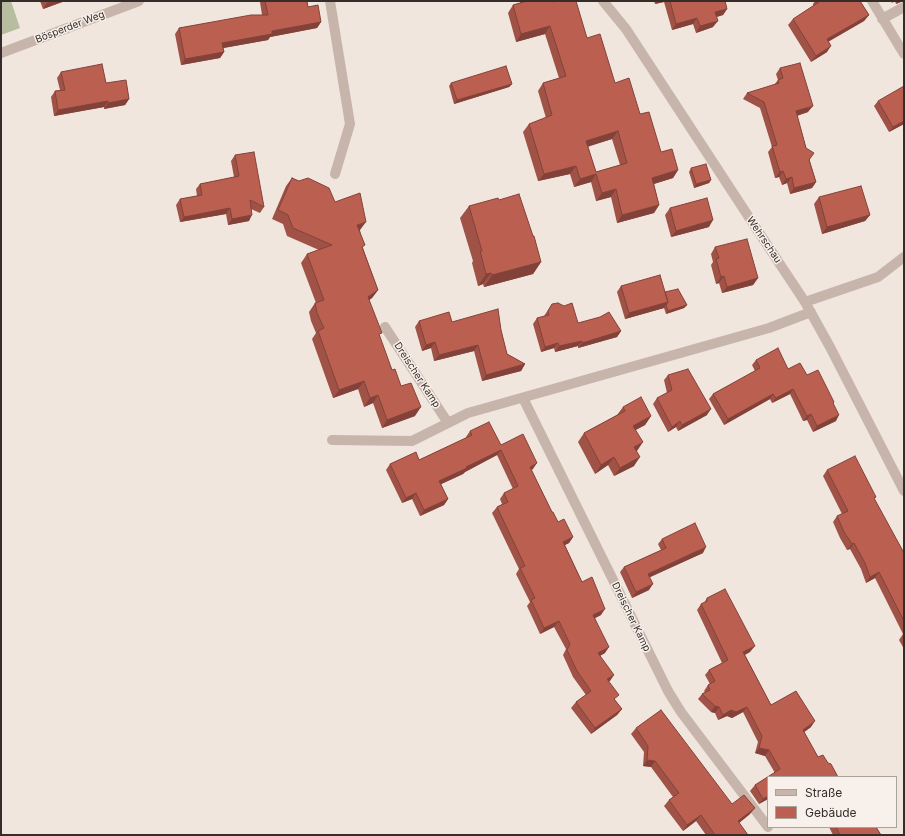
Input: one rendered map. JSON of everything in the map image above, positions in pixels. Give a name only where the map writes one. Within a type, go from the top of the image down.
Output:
[{"type":"street","name":"Bösperder Weg","points":[[1,53],[139,1]]},
{"type":"street","points":[[330,1],[350,124],[334,174]]},
{"type":"street","name":"Wehrschau","points":[[603,1],[630,35],[805,302],[830,347],[904,491]]},
{"type":"street","points":[[872,1],[904,54]]},
{"type":"street","points":[[882,19],[904,7]]},
{"type":"street","points":[[805,302],[878,277],[904,257]]},
{"type":"street","points":[[332,440],[412,440],[468,413],[769,328],[811,312]]},
{"type":"street","name":"Dreischer Kamp","points":[[385,327],[448,423]]},
{"type":"street","name":"Dreischer Kamp","points":[[523,398],[668,691],[681,712],[767,825]]},
{"type":"green space","points":[[1,1],[11,1],[20,28],[1,35]]},
{"type":"building","points":[[265,1],[307,1],[308,7],[318,5],[321,22],[272,31],[272,34],[222,43],[224,52],[185,59],[179,28],[251,15],[268,15]]},
{"type":"building","points":[[527,1],[576,1],[587,38],[600,34],[615,83],[629,78],[640,114],[649,112],[661,152],[672,149],[678,170],[652,178],[659,205],[622,215],[616,189],[602,193],[596,174],[580,179],[576,166],[544,174],[529,124],[552,115],[543,83],[566,76],[550,26],[521,34],[513,5]],"holes":[[[618,131],[627,163],[596,172],[586,141]]]},
{"type":"building","points":[[670,1],[725,1],[727,9],[715,12],[718,21],[700,26],[697,18],[676,24]]},
{"type":"building","points":[[818,1],[860,1],[869,15],[827,39],[831,46],[816,56],[793,19],[819,2]]},
{"type":"building","points":[[800,63],[813,106],[796,111],[806,148],[814,153],[809,160],[816,182],[794,188],[792,177],[786,179],[783,171],[780,172],[772,146],[777,145],[764,102],[747,93],[779,83],[778,80],[783,78],[780,68]]},
{"type":"building","points":[[102,64],[106,83],[126,80],[129,99],[108,103],[108,101],[58,110],[55,91],[65,90],[61,72]]},
{"type":"building","points":[[506,66],[512,84],[457,100],[451,83]]},
{"type":"building","points":[[904,86],[904,121],[893,127],[878,101]]},
{"type":"building","points":[[254,152],[264,207],[250,200],[252,215],[232,219],[230,208],[184,217],[180,199],[202,195],[200,184],[239,176],[235,155]]},
{"type":"building","points":[[706,164],[711,180],[696,184],[691,168]]},
{"type":"building","points":[[292,178],[299,181],[308,178],[329,188],[335,202],[360,193],[366,222],[357,225],[365,245],[362,247],[378,290],[368,297],[382,333],[379,334],[392,370],[395,369],[401,386],[411,383],[421,407],[387,420],[378,395],[370,398],[364,381],[339,390],[318,331],[324,328],[317,313],[315,303],[324,300],[307,254],[332,245],[293,228],[288,215],[278,210]]},
{"type":"building","points":[[861,186],[870,215],[827,227],[819,197]]},
{"type":"building","points":[[519,194],[534,236],[541,262],[492,275],[491,273],[486,274],[480,251],[482,251],[469,206]]},
{"type":"building","points":[[707,198],[713,220],[676,231],[670,208]]},
{"type":"building","points":[[747,239],[758,278],[727,287],[724,276],[721,277],[716,259],[719,258],[715,247]]},
{"type":"building","points":[[660,275],[668,302],[629,313],[621,286]]},
{"type":"building","points":[[678,289],[687,305],[668,311],[666,305],[668,302],[665,292]]},
{"type":"building","points":[[558,303],[564,306],[572,303],[578,323],[600,317],[609,312],[621,331],[582,343],[582,341],[559,346],[558,343],[545,347],[537,318],[549,315],[548,311],[552,304]]},
{"type":"building","points":[[498,309],[507,354],[525,364],[486,375],[478,345],[439,355],[435,342],[426,345],[419,321],[449,312],[452,322]]},
{"type":"building","points":[[778,348],[788,369],[800,363],[807,375],[818,370],[839,415],[817,426],[811,414],[807,416],[793,389],[776,398],[773,394],[728,419],[713,394],[760,368],[756,360]]},
{"type":"building","points":[[688,369],[711,409],[682,425],[680,421],[672,427],[657,398],[672,390],[668,375]]},
{"type":"building","points":[[641,397],[651,416],[633,426],[643,442],[634,447],[640,457],[620,468],[614,457],[601,465],[584,433],[625,411],[623,407]]},
{"type":"building","points":[[489,422],[501,445],[523,434],[537,463],[530,467],[558,522],[564,519],[573,537],[563,542],[582,582],[592,577],[605,609],[593,615],[609,647],[598,653],[614,675],[607,679],[619,695],[614,699],[622,709],[595,728],[576,702],[591,691],[577,671],[567,650],[570,644],[559,621],[544,628],[531,600],[535,598],[520,568],[525,566],[497,507],[508,502],[504,493],[518,486],[501,450],[439,481],[448,499],[424,510],[416,493],[406,498],[390,464],[416,452],[419,460],[472,435],[470,431]]},
{"type":"building","points":[[855,456],[876,497],[874,498],[904,553],[904,621],[879,572],[870,577],[865,563],[854,543],[852,544],[844,532],[837,516],[848,511],[827,470]]},
{"type":"building","points":[[695,523],[706,547],[648,574],[653,584],[636,592],[624,567],[666,548],[662,539]]},
{"type":"building","points":[[725,589],[755,646],[743,652],[771,705],[796,691],[815,721],[803,730],[818,757],[823,755],[828,763],[831,764],[837,776],[769,776],[780,769],[769,750],[759,748],[762,736],[747,707],[736,712],[731,710],[723,715],[719,707],[715,706],[702,694],[710,690],[708,685],[715,681],[709,670],[728,660],[701,604],[707,601],[707,598]]},
{"type":"building","points":[[661,710],[732,804],[744,795],[755,808],[738,821],[748,835],[715,835],[701,815],[687,825],[669,800],[679,793],[655,761],[647,760],[648,746],[636,728]]},
{"type":"building","points":[[767,777],[767,797],[763,799],[755,785]]},
{"type":"building","points":[[836,828],[877,828],[881,835],[840,835]]}]
